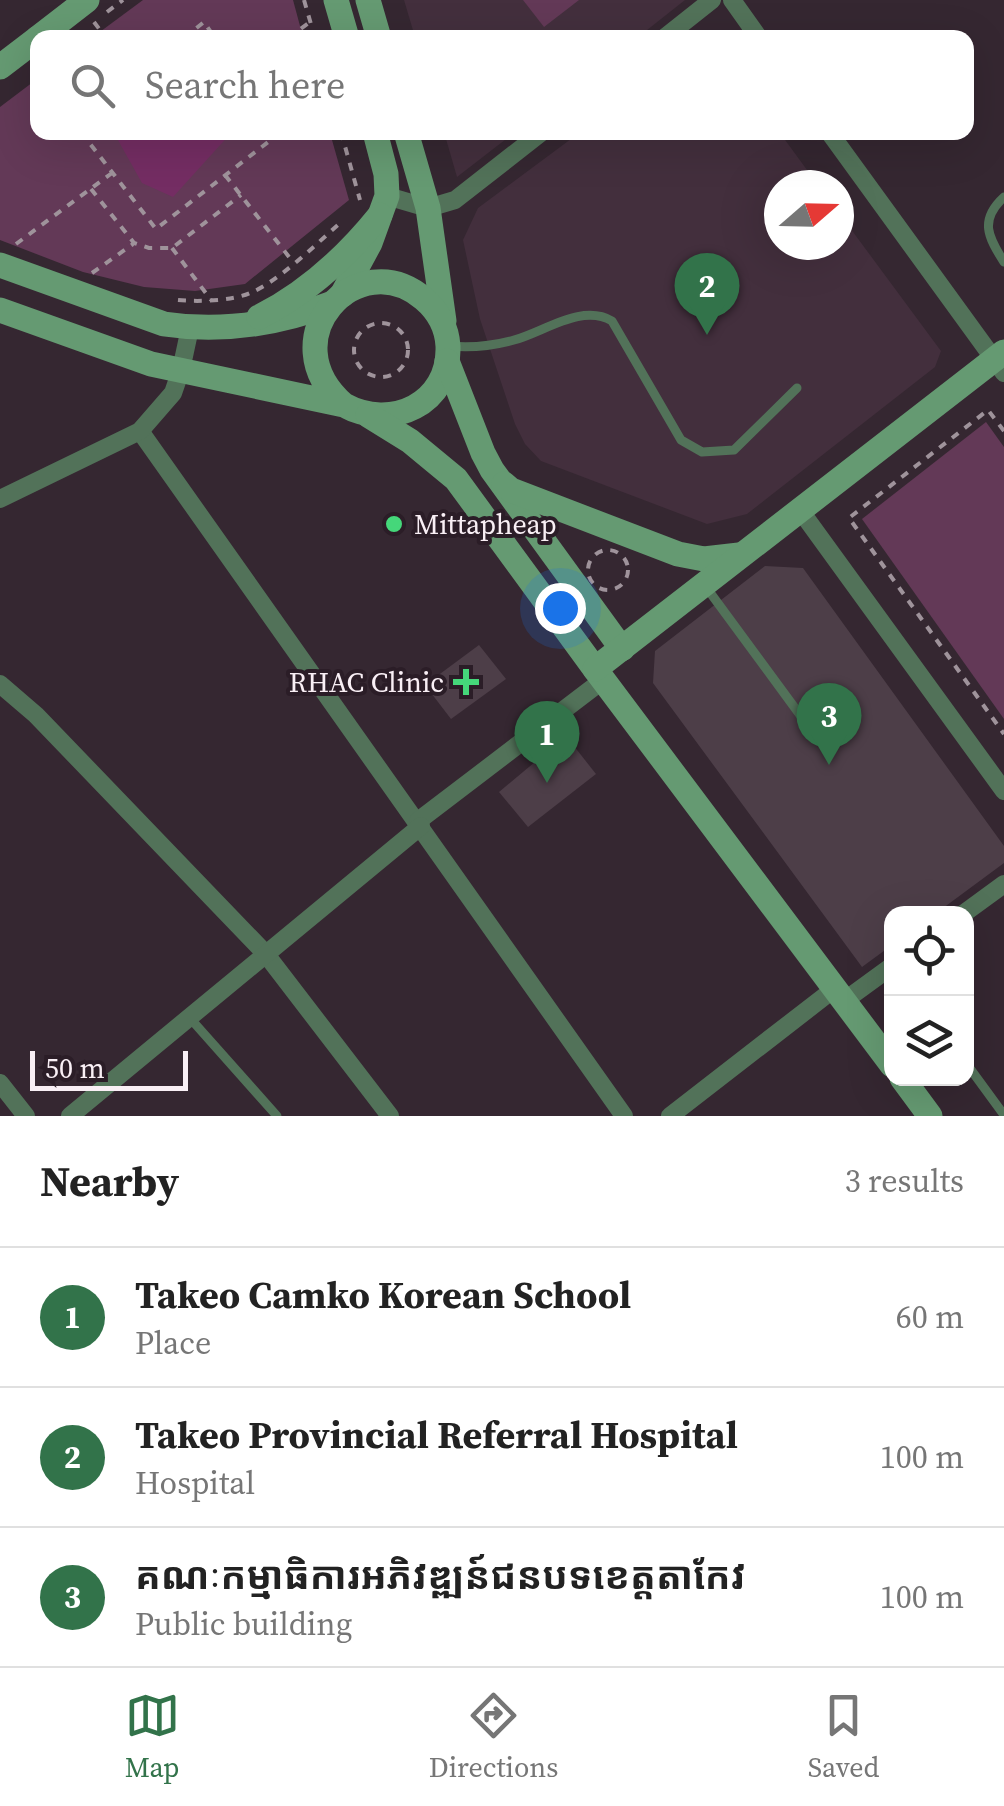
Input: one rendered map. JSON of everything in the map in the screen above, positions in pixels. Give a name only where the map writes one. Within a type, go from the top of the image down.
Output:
[{"type":"street","points":[[336,0],[345,30]]},
{"type":"street","points":[[368,0],[377,30]]},
{"type":"street","points":[[674,30],[712,0]]},
{"type":"street","points":[[732,0],[754,30]]},
{"type":"street","points":[[54,30],[91,11]]},
{"type":"street","points":[[0,67],[30,44]]},
{"type":"street","points":[[236,328],[298,294],[362,238],[386,174],[377,140]]},
{"type":"street","points":[[368,415],[398,414],[425,400],[442,376],[447,349],[428,208],[408,140]]},
{"type":"street","points":[[376,205],[428,208],[455,200],[532,140]]},
{"type":"street","points":[[70,1116],[599,674],[622,648],[1001,362],[835,140]]},
{"type":"street","points":[[344,405],[331,394],[316,365],[316,332],[322,316],[337,299],[370,243],[376,205]]},
{"type":"street","points":[[2,259],[164,324],[190,328],[236,328],[301,315],[354,288],[380,282],[419,295],[438,315],[483,454],[622,648]]},
{"type":"street","points":[[0,310],[150,364],[344,405],[368,415],[422,450],[456,479],[884,1054]]},
{"type":"street","points":[[0,499],[140,431],[173,392],[190,328]]},
{"type":"street","points":[[140,431],[624,1116]]},
{"type":"street","points":[[501,481],[512,490],[678,554],[704,559],[744,554]]},
{"type":"street","points":[[800,510],[1004,791]]},
{"type":"street","points":[[0,684],[36,715],[265,953],[390,1116]]},
{"type":"street","points":[[974,906],[1004,884]]},
{"type":"street","points":[[670,1116],[839,995],[884,970]]},
{"type":"street","points":[[0,1083],[26,1116]]},
{"type":"street","points":[[908,1086],[930,1116]]},
{"type":"lane","points":[[1004,197],[988,216],[988,228],[1004,262]]},
{"type":"lane","points":[[447,349],[477,348],[514,340],[584,314],[601,314],[612,321],[680,440],[702,452],[734,450],[796,388]]},
{"type":"lane","points":[[704,585],[803,719]]},
{"type":"lane","points":[[189,1017],[276,1116]]},
{"type":"lane","points":[[974,1074],[1004,1114]]},
{"type":"path","points":[[304,0],[312,30]]},
{"type":"path","points":[[299,30],[310,22]]},
{"type":"path","points":[[87,140],[156,229],[271,140]]},
{"type":"path","points":[[345,140],[376,205]]},
{"type":"path","points":[[2,259],[112,173]]},
{"type":"path","points":[[226,175],[293,262]]},
{"type":"path","points":[[91,189],[134,242],[149,248],[172,248],[241,195]]},
{"type":"path","points":[[178,300],[196,302],[249,294],[347,217]]},
{"type":"path","points":[[80,282],[134,242]]},
{"type":"path","points":[[172,248],[211,300]]},
{"type":"path","points":[[372,324],[390,325],[404,337],[406,359],[392,375],[370,375],[355,359],[358,335],[372,324]]},
{"type":"path","points":[[1004,431],[988,410],[849,518],[1004,734]]},
{"type":"path","points":[[615,551],[626,561],[627,577],[616,588],[600,588],[590,578],[590,562],[600,552],[615,551]]},
{"type":"shaded area","points":[[143,0],[293,0],[301,30],[102,30]]},
{"type":"shaded area","points":[[404,0],[685,0],[647,30],[413,30]]},
{"type":"shaded area","points":[[523,0],[579,0],[544,27]]},
{"type":"shaded area","points":[[30,84],[30,140],[332,140],[349,200],[245,284],[195,291],[144,287],[83,272],[0,240],[0,107]]},
{"type":"shaded area","points":[[118,140],[225,140],[173,197],[142,183]]},
{"type":"shaded area","points":[[446,140],[505,140],[457,177]]},
{"type":"shaded area","points":[[570,140],[785,140],[807,170],[764,170],[764,260],[854,260],[854,233],[941,351],[935,367],[747,514],[707,524],[541,461],[525,444],[480,319],[463,240],[478,208]]},
{"type":"shaded area","points":[[986,422],[1004,447],[1004,719],[862,519]]},
{"type":"building","points":[[765,566],[803,568],[1004,846],[1004,863],[946,906],[884,906],[884,951],[862,967],[653,683],[655,651]]},
{"type":"building","name":"RHAC Clinic","points":[[479,645],[506,679],[451,719],[425,685]]},
{"type":"building","points":[[566,736],[596,774],[528,827],[499,792]]},
{"type":"place","name":"Takeo Provincial Referral Hospital","points":[[707,335]]},
{"type":"place","name":"Mittapheap","points":[[394,524]]},
{"type":"place","name":"RHAC Clinic","points":[[466,682]]},
{"type":"place","name":"គណៈកម្មាធិការអភិវឌ្ឍន៍ជនបទខេត្តតាកែវ","points":[[829,765]]},
{"type":"place","name":"Takeo Camko Korean School","points":[[547,783]]}]
